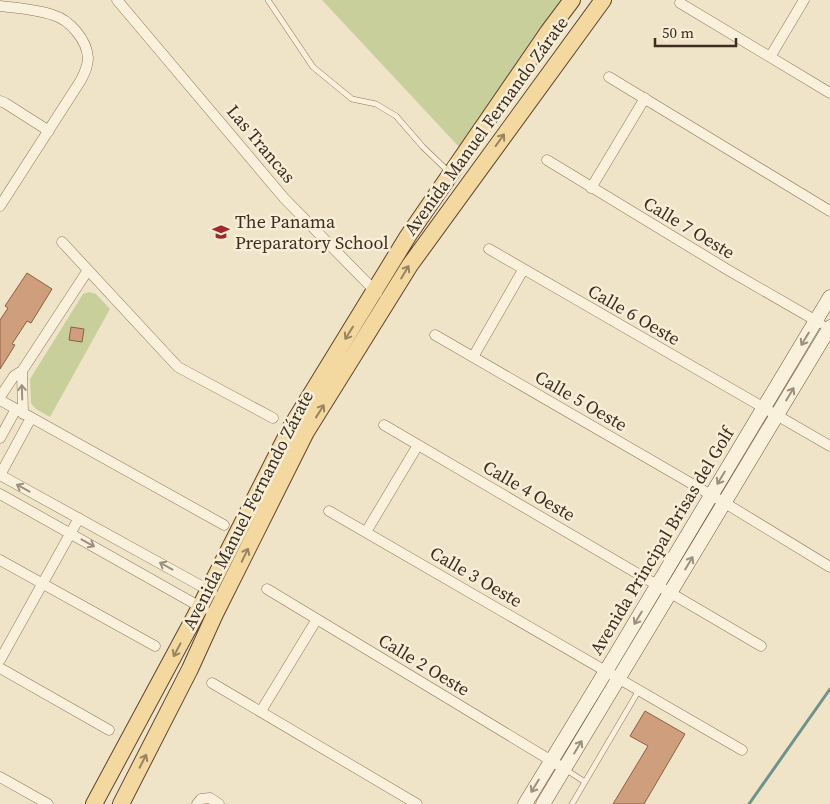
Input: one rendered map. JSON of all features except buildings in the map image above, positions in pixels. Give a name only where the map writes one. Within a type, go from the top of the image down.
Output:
[{"type":"main road","name":"Avenida Manuel Fernando Zárate","points":[[121,804],[190,669],[215,614],[306,432],[382,296],[408,236],[572,0]]},
{"type":"main road","name":"Avenida Manuel Fernando Zárate","points":[[94,804],[200,607],[291,427],[382,296],[416,257],[603,0]]},
{"type":"street","name":"Las Trancas","points":[[117,0],[284,198],[382,296]]},
{"type":"street","points":[[770,57],[804,0]]},
{"type":"street","points":[[680,2],[830,93]]},
{"type":"street","points":[[0,6],[35,10],[56,15],[73,27],[84,43],[88,57],[87,68],[0,206]]},
{"type":"street","points":[[609,77],[830,211]]},
{"type":"street","points":[[591,188],[645,98]]},
{"type":"street","points":[[0,101],[49,131]]},
{"type":"street","name":"Calle 7 Oeste","points":[[547,160],[728,270],[830,328]]},
{"type":"street","points":[[62,242],[178,367],[273,418]]},
{"type":"street","name":"Calle 6 Oeste","points":[[489,249],[830,446]]},
{"type":"street","points":[[88,270],[22,371],[14,376],[0,399],[224,525]]},
{"type":"street","points":[[473,357],[523,270]]},
{"type":"street","name":"Avenida Principal Brisas del Golf","points":[[525,804],[830,297]]},
{"type":"street","name":"Avenida Principal Brisas del Golf","points":[[543,804],[672,593],[830,328]]},
{"type":"street","name":"Calle 5 Oeste","points":[[435,335],[725,503],[830,567]]},
{"type":"street","points":[[22,371],[24,414],[0,475],[224,598]]},
{"type":"street","points":[[0,438],[24,414]]},
{"type":"street","name":"Calle 4 Oeste","points":[[384,425],[761,646]]},
{"type":"street","points":[[366,532],[418,445]]},
{"type":"street","points":[[0,494],[215,614]]},
{"type":"street","name":"Calle 3 Oeste","points":[[329,511],[742,750]]},
{"type":"street","points":[[0,660],[71,534],[78,518]]},
{"type":"street","points":[[0,560],[155,646]]},
{"type":"street","name":"Calle 2 Oeste","points":[[267,589],[564,769]]},
{"type":"street","points":[[261,712],[317,619]]},
{"type":"street","points":[[0,668],[109,730]]},
{"type":"street","points":[[212,682],[417,804]]},
{"type":"street","points":[[0,777],[48,804]]},
{"type":"street","points":[[197,804],[201,799],[210,798],[220,804]]},
{"type":"lane","points":[[268,0],[313,67],[352,99],[376,104],[396,116],[423,147],[451,174]]},
{"type":"lane","points":[[572,804],[639,689]]},
{"type":"lane","points":[[564,769],[585,782]]},
{"type":"green space","points":[[322,0],[572,0],[460,148]]},
{"type":"green space","points":[[89,292],[96,294],[110,309],[50,417],[36,409],[31,403],[30,379],[83,294]]},
{"type":"waterway","points":[[749,804],[830,689]]},
{"type":"place","name":"The Panama Preparatory School","points":[[221,232]]}]
